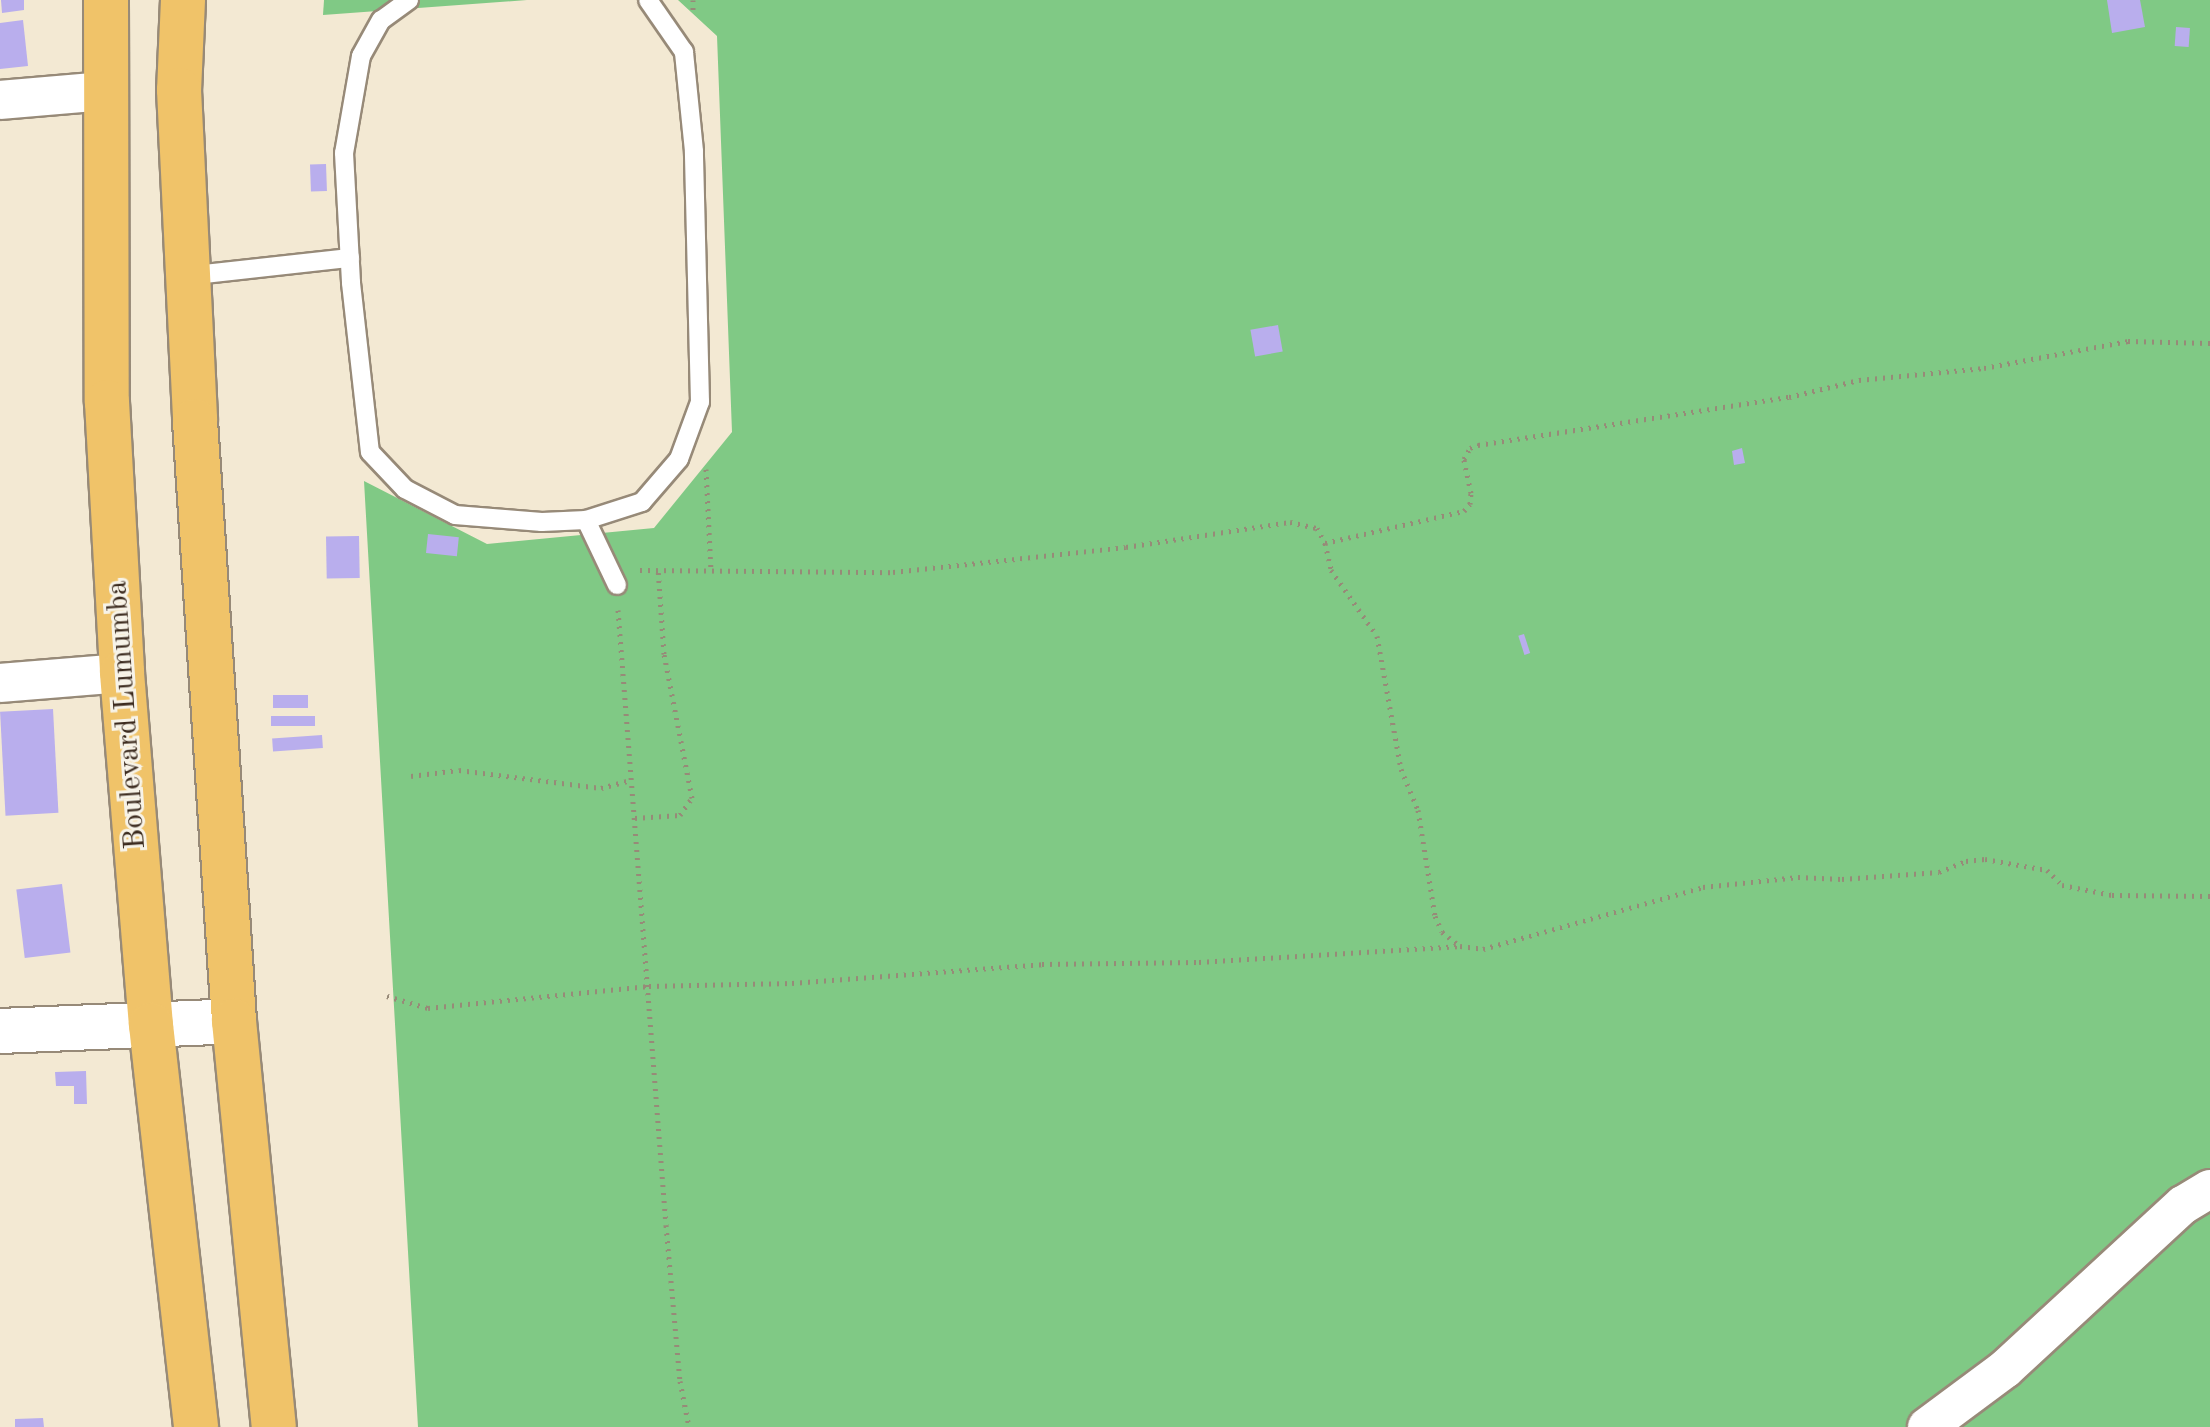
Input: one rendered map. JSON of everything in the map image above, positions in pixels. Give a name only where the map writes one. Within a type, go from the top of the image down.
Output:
[{"type":"highway","name":"Boulevard Lumumba","points":[[106,0],[107,402],[122,673],[151,1025],[196,1427]]},
{"type":"highway","points":[[183,0],[179,90],[186,276],[234,1021],[274,1427]]},
{"type":"street","points":[[0,100],[104,91]]},
{"type":"street","points":[[0,683],[122,673]]},
{"type":"street","points":[[0,1031],[234,1021]]},
{"type":"street","points":[[1927,1427],[2005,1369],[2183,1205],[2210,1189]]},
{"type":"lane","points":[[409,0],[381,20],[361,56],[344,153],[350,258],[370,452],[405,489],[455,515],[542,522],[586,520],[642,502],[679,459],[700,402],[694,151],[684,52],[648,0]]},
{"type":"lane","points":[[186,276],[350,258]]},
{"type":"lane","points":[[586,520],[617,585]]},
{"type":"path","points":[[1325,543],[1464,511],[1470,504],[1471,493],[1464,459],[1470,448],[1478,445],[1789,397],[1859,380],[1984,368],[2128,341],[2210,343]]},
{"type":"path","points":[[689,1427],[680,1381],[631,780],[617,585],[624,575],[658,568],[893,572],[1126,547],[1290,522],[1317,528],[1325,543],[1331,570],[1377,636],[1401,769],[1418,810],[1435,916],[1442,932],[1460,946]]},
{"type":"path","points":[[635,818],[680,815],[692,798],[664,654],[658,568]]},
{"type":"path","points":[[411,776],[459,770],[601,788],[631,780]]},
{"type":"path","points":[[387,996],[428,1008],[649,986],[792,983],[1042,964],[1199,962],[1460,946],[1483,949],[1703,887],[1798,877],[1842,879],[1939,872],[1966,861],[1985,859],[2047,870],[2062,885],[2112,895],[2210,896]]},
{"type":"green space","points":[[324,0],[527,0],[323,15]]},
{"type":"green space","points":[[678,0],[2210,0],[2210,1427],[418,1427],[364,481],[487,544],[654,528],[732,432],[717,36]]},
{"type":"building","points":[[1,0],[24,0],[24,10],[2,13]]},
{"type":"building","points":[[2107,0],[2140,0],[2145,27],[2112,33]]},
{"type":"building","points":[[23,20],[28,66],[0,69],[0,23]]},
{"type":"building","points":[[2176,27],[2190,28],[2189,47],[2175,46]]},
{"type":"building","points":[[326,164],[327,191],[311,192],[310,165]]},
{"type":"building","points":[[1278,325],[1283,352],[1255,356],[1250,330]]},
{"type":"building","points":[[1742,448],[1745,463],[1734,465],[1732,451]]},
{"type":"building","points":[[428,534],[459,537],[457,556],[426,553]]},
{"type":"building","points":[[359,536],[360,578],[327,579],[326,537]]},
{"type":"building","points":[[1524,634],[1530,653],[1524,655],[1518,636]]},
{"type":"building","points":[[273,695],[308,695],[308,708],[273,708]]},
{"type":"building","points":[[53,709],[58,813],[6,816],[0,712]]},
{"type":"building","points":[[271,716],[315,716],[315,726],[271,726]]},
{"type":"building","points":[[322,735],[323,748],[273,751],[272,738]]},
{"type":"building","points":[[62,884],[70,952],[25,958],[16,890]]},
{"type":"building","points":[[86,1071],[87,1104],[74,1104],[74,1086],[56,1086],[55,1072]]},
{"type":"building","points":[[43,1418],[44,1427],[15,1427],[15,1419]]}]
